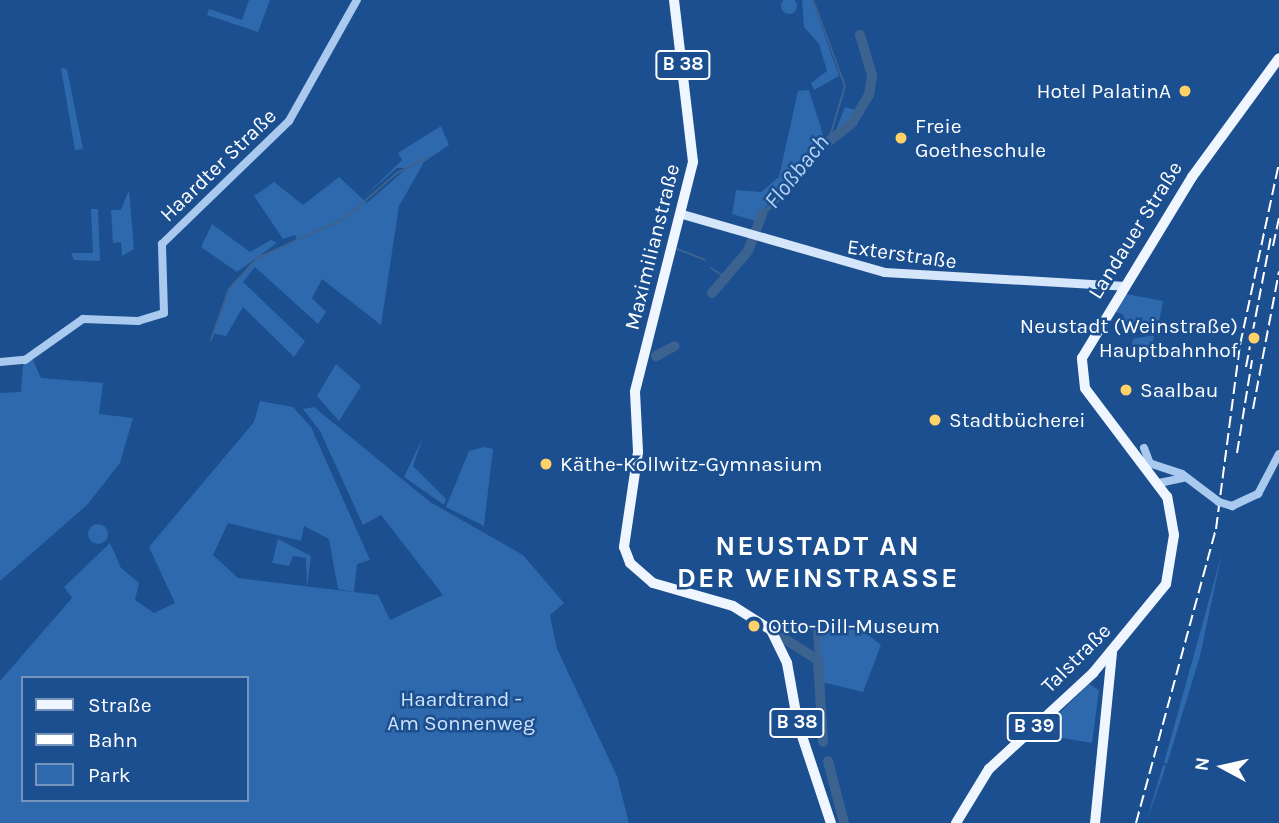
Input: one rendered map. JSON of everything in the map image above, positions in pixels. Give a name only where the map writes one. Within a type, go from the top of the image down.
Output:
[{"type":"main road","name":"Maximilianstraße","points":[[674,0],[694,148],[682,214],[639,377],[635,471],[624,547],[630,563],[653,583],[733,606],[765,624],[787,663],[797,724],[831,823]]},
{"type":"main road","name":"Landauer Straße","points":[[1174,541],[1173,514],[1158,483],[1080,374],[1089,339],[1192,177],[1279,58]]},
{"type":"main road","name":"Exterstraße","points":[[682,214],[754,233],[831,261],[906,275],[1125,286]]},
{"type":"main road","name":"Talstraße","points":[[956,823],[989,769],[1087,678],[1163,591],[1174,541]]},
{"type":"main road","name":"B 39","points":[[1095,823],[1105,677],[1113,651]]},
{"type":"main road","points":[[1097,667],[1105,677]]},
{"type":"main road","points":[[1087,678],[1104,688]]},
{"type":"street","name":"Haardter Straße","points":[[0,362],[25,360],[83,319],[158,318],[166,307],[162,244],[289,121],[357,0]]},
{"type":"street","points":[[1144,448],[1145,462],[1189,479],[1219,502],[1232,506],[1258,494],[1279,454]]},
{"type":"street","points":[[1158,483],[1167,471]]},
{"type":"street","points":[[1158,483],[1189,479]]},
{"type":"green space","points":[[792,-1],[796,3],[795,12],[783,12],[783,0]]},
{"type":"green space","points":[[249,0],[270,0],[258,32],[207,15],[209,9],[242,20]]},
{"type":"green space","points":[[802,0],[812,0],[839,76],[814,90],[811,83],[827,71],[819,44],[804,27]]},
{"type":"green space","points":[[61,68],[67,69],[83,149],[75,150]]},
{"type":"green space","points":[[809,90],[825,141],[812,145],[755,221],[732,214],[736,190],[761,192],[779,177],[798,91]]},
{"type":"green space","points":[[845,107],[859,111],[838,132],[836,130]]},
{"type":"green space","points":[[441,126],[449,145],[424,162],[399,206],[381,325],[322,279],[312,298],[326,312],[318,324],[255,267],[243,282],[305,341],[294,357],[243,307],[226,336],[212,333],[232,284],[257,258],[297,240],[295,235],[283,239],[254,196],[274,182],[303,205],[339,177],[367,203],[407,168],[397,168],[364,197],[402,160],[398,153]]},
{"type":"green space","points":[[129,190],[134,249],[122,256],[121,242],[113,243],[111,210],[121,210]]},
{"type":"green space","points":[[91,209],[98,209],[100,261],[74,260],[71,253],[93,253]]},
{"type":"green space","points":[[212,224],[250,252],[271,240],[277,243],[237,272],[201,247]]},
{"type":"green space","points":[[1126,294],[1163,301],[1159,322],[1125,323],[1123,314],[1115,312]]},
{"type":"green space","points":[[1154,335],[1150,357],[1147,349],[1132,346],[1133,339]]},
{"type":"green space","points":[[32,358],[41,378],[103,383],[99,414],[133,418],[120,463],[87,505],[0,581],[0,393],[21,392],[23,365]]},
{"type":"green space","points":[[336,364],[361,386],[339,421],[317,396]]},
{"type":"green space","name":"Haardtrand - Am Sonnenweg","points":[[260,401],[293,407],[311,427],[370,560],[357,564],[354,592],[338,589],[329,539],[304,526],[301,541],[228,523],[213,555],[238,578],[378,595],[390,620],[443,595],[381,515],[363,525],[320,431],[303,409],[314,407],[430,502],[523,555],[564,603],[550,615],[557,649],[617,776],[629,823],[0,823],[0,681],[72,598],[64,587],[110,543],[121,568],[139,583],[135,600],[154,613],[175,603],[149,547],[254,422]]},
{"type":"green space","points":[[423,437],[413,466],[446,499],[444,505],[404,477]]},
{"type":"green space","points":[[484,447],[493,449],[484,526],[446,507],[469,451]]},
{"type":"green space","points":[[98,524],[105,527],[108,534],[105,541],[98,544],[91,541],[88,534],[91,527]]},
{"type":"green space","points":[[278,539],[311,556],[307,587],[306,558],[293,556],[289,566],[272,563]]},
{"type":"green space","points":[[1222,553],[1200,656],[1167,764],[1164,763]]},
{"type":"green space","points":[[861,629],[881,645],[863,692],[822,682],[818,630]]},
{"type":"green space","points":[[1089,684],[1099,690],[1092,743],[1038,734]]},
{"type":"green space","points":[[1163,765],[1166,766],[1146,823]]},
{"type":"water","points":[[832,136],[792,191],[754,224],[812,145]]},
{"type":"waterway","name":"Floßbach","points":[[813,0],[845,86],[829,140]]},
{"type":"waterway","points":[[824,145],[852,123],[869,95],[872,75],[860,35]]},
{"type":"waterway","points":[[211,340],[229,289],[257,258],[344,219],[397,173],[427,158]]},
{"type":"waterway","name":"Floßbach","points":[[712,293],[748,251],[762,214]]},
{"type":"waterway","points":[[677,249],[705,260]]},
{"type":"waterway","points":[[711,268],[725,277]]},
{"type":"waterway","name":"Floßbach","points":[[656,356],[675,346]]},
{"type":"waterway","points":[[816,631],[818,660]]},
{"type":"waterway","points":[[783,638],[818,660],[823,742]]},
{"type":"waterway","points":[[828,761],[844,823]]},
{"type":"railway","points":[[1136,823],[1216,529],[1240,345],[1279,163]]},
{"type":"railway","points":[[1273,246],[1279,217]]},
{"type":"railway","points":[[1246,367],[1271,236]]},
{"type":"railway","points":[[1253,409],[1279,271]]},
{"type":"railway","points":[[1237,453],[1252,360]]},
{"type":"place","name":"Hotel PalatinA","points":[[1185,91]]},
{"type":"place","name":"Freie Goetheschule","points":[[901,138]]},
{"type":"place","name":"Neustadt (Weinstraße) Hauptbahnhof","points":[[1254,338]]},
{"type":"place","name":"Saalbau","points":[[1126,390]]},
{"type":"place","name":"Stadtbücherei","points":[[935,420]]},
{"type":"place","name":"Käthe-Kollwitz-Gymnasium","points":[[546,464]]},
{"type":"place","name":"Otto-Dill-Museum","points":[[754,626]]},
{"type":"district","name":"NEUSTADT AN DER WEINSTRASSE","points":[[818,562]]}]
